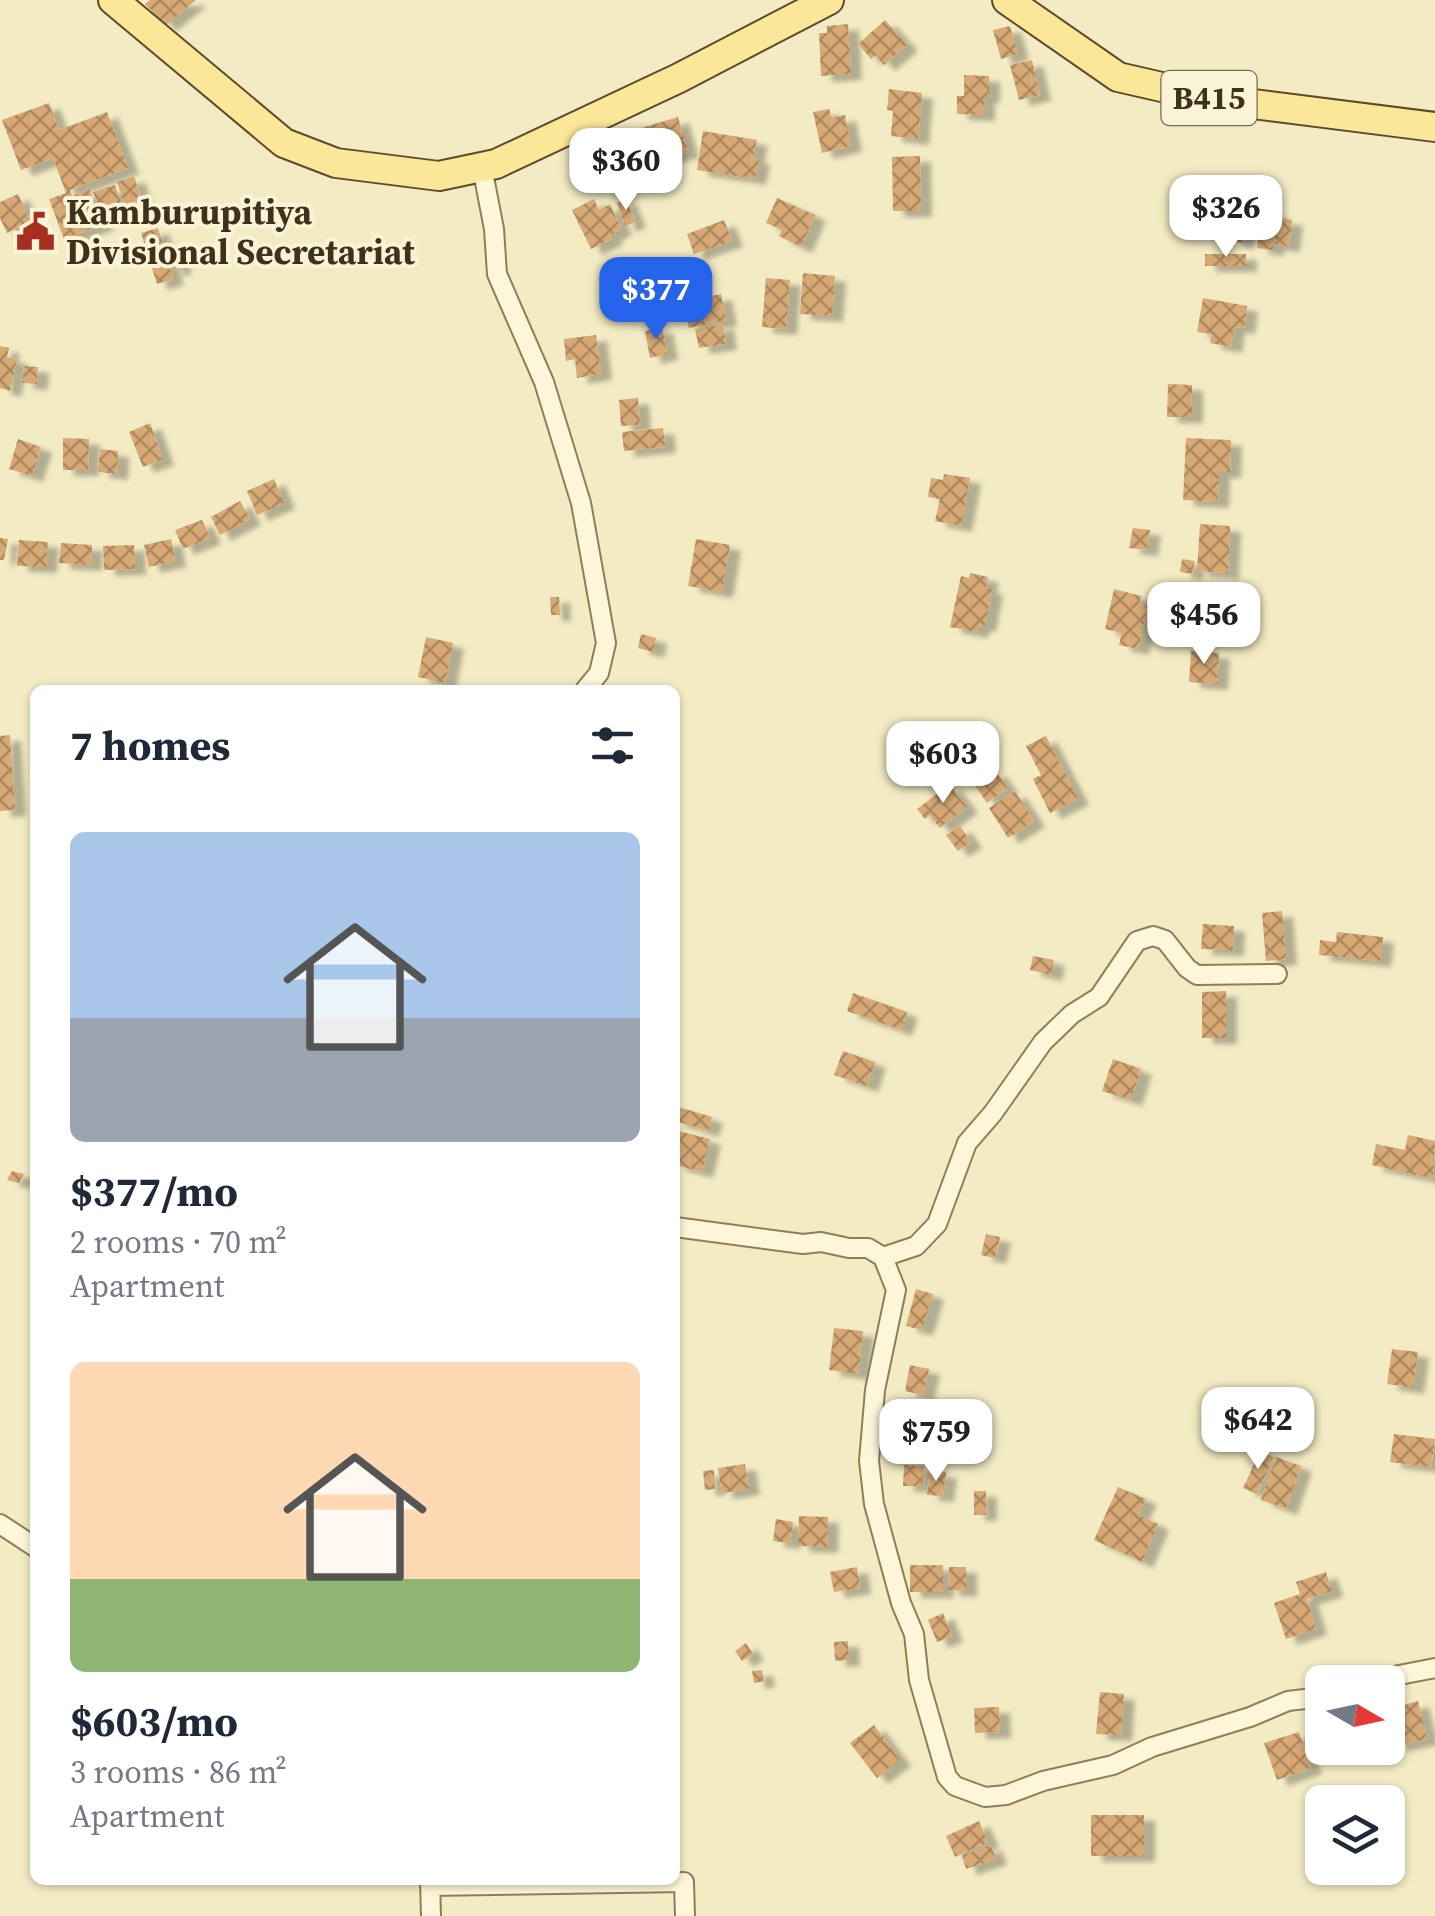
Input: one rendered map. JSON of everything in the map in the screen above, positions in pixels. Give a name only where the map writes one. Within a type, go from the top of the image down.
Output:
[{"type":"main road","points":[[113,0],[284,143],[336,164],[439,176],[496,164],[679,78],[830,0]]},
{"type":"main road","name":"B415","points":[[1007,0],[1118,76],[1214,100],[1435,128]]},
{"type":"street","points":[[482,167],[494,229],[497,274],[544,382],[582,503],[606,643],[599,673],[588,685]]},
{"type":"street","points":[[883,1256],[916,1246],[937,1224],[967,1143],[1044,1042],[1072,1014],[1100,997],[1137,941],[1153,936],[1166,940],[1196,974],[1277,974]]},
{"type":"street","points":[[680,1228],[803,1244],[821,1242],[868,1248],[883,1256],[896,1290],[874,1390],[869,1461],[874,1504],[901,1603],[914,1634],[919,1680],[935,1740],[946,1778],[954,1786],[985,1798],[1006,1795],[1114,1765],[1152,1747],[1288,1702],[1305,1700]]},
{"type":"street","points":[[0,1524],[30,1544]]},
{"type":"street","points":[[1405,1674],[1435,1668]]},
{"type":"street","points":[[680,1882],[684,1882],[684,1916]]},
{"type":"street","points":[[430,1885],[430,1916]]},
{"type":"building","points":[[150,0],[196,0],[166,25],[145,4]]},
{"type":"building","points":[[885,20],[907,45],[884,65],[876,55],[871,59],[858,44]]},
{"type":"building","points":[[848,24],[851,74],[821,76],[819,33],[827,33],[827,26]]},
{"type":"building","points":[[1010,26],[1018,54],[1001,59],[993,30]]},
{"type":"building","points":[[1032,60],[1040,95],[1019,100],[1010,65]]},
{"type":"building","points":[[964,75],[989,76],[984,115],[957,114],[957,96],[964,96]]},
{"type":"building","points":[[889,89],[922,93],[918,139],[891,136],[893,111],[887,110]]},
{"type":"building","points":[[49,103],[59,130],[107,112],[128,168],[70,190],[72,196],[89,189],[103,224],[64,239],[49,199],[66,193],[53,158],[21,170],[2,120]]},
{"type":"building","points":[[829,109],[832,118],[845,115],[851,146],[822,153],[813,112]]},
{"type":"building","points":[[678,117],[688,152],[651,162],[641,128]]},
{"type":"building","points":[[703,131],[757,140],[753,158],[759,159],[755,179],[697,170]]},
{"type":"building","points":[[634,132],[646,178],[605,189],[592,144]]},
{"type":"building","points":[[920,156],[921,211],[893,211],[892,157]]},
{"type":"building","points":[[134,176],[142,200],[125,205],[117,182]]},
{"type":"building","points":[[1230,182],[1253,184],[1249,221],[1226,219]]},
{"type":"building","points":[[115,185],[123,208],[102,216],[93,192]]},
{"type":"building","points":[[18,194],[30,221],[7,233],[0,218],[0,202]]},
{"type":"building","points":[[777,198],[815,215],[801,247],[779,236],[782,230],[766,223]]},
{"type":"building","points":[[594,199],[599,210],[610,204],[621,229],[610,235],[612,239],[591,249],[572,210]]},
{"type":"building","points":[[626,199],[635,222],[625,226],[617,203]]},
{"type":"building","points":[[1262,211],[1292,220],[1289,246],[1257,248]]},
{"type":"building","points":[[724,220],[732,241],[694,254],[687,234]]},
{"type":"building","points":[[1231,223],[1245,225],[1243,243],[1230,241]]},
{"type":"building","points":[[158,228],[173,279],[157,284],[141,233]]},
{"type":"building","points":[[1205,254],[1246,254],[1246,266],[1205,266]]},
{"type":"building","points":[[176,255],[181,268],[173,270],[169,258]]},
{"type":"building","points":[[803,273],[835,276],[832,316],[800,314]]},
{"type":"building","points":[[766,278],[790,280],[786,329],[762,327]]},
{"type":"building","points":[[721,294],[726,320],[689,328],[683,302]]},
{"type":"building","points":[[1203,298],[1247,306],[1244,328],[1234,327],[1231,347],[1210,343],[1212,334],[1197,332]]},
{"type":"building","points":[[723,324],[726,344],[699,348],[695,329]]},
{"type":"building","points":[[662,327],[667,354],[650,358],[645,331]]},
{"type":"building","points":[[596,335],[601,374],[577,378],[575,359],[566,361],[564,339]]},
{"type":"building","points":[[0,346],[9,348],[7,357],[17,359],[10,391],[0,388]]},
{"type":"building","points":[[24,366],[38,367],[37,384],[22,383]]},
{"type":"building","points":[[1168,384],[1192,385],[1192,417],[1167,417]]},
{"type":"building","points":[[638,398],[640,425],[621,426],[619,400]]},
{"type":"building","points":[[150,423],[163,459],[143,467],[129,432]]},
{"type":"building","points":[[663,428],[665,447],[624,451],[622,432]]},
{"type":"building","points":[[63,438],[89,439],[88,470],[63,470]]},
{"type":"building","points":[[1186,438],[1231,440],[1230,472],[1219,472],[1218,502],[1183,500]]},
{"type":"building","points":[[18,439],[41,447],[32,476],[9,469]]},
{"type":"building","points":[[100,449],[118,451],[117,474],[98,472]]},
{"type":"building","points":[[944,474],[970,478],[961,526],[935,521],[940,499],[928,497],[931,478],[943,480]]},
{"type":"building","points":[[274,479],[284,503],[257,515],[247,491]]},
{"type":"building","points":[[240,501],[250,519],[220,535],[211,517]]},
{"type":"building","points":[[202,520],[210,538],[183,549],[175,530]]},
{"type":"building","points":[[1200,524],[1230,526],[1228,573],[1197,571]]},
{"type":"building","points":[[1133,528],[1150,530],[1147,550],[1129,548]]},
{"type":"building","points":[[0,538],[8,539],[4,560],[0,560]]},
{"type":"building","points":[[171,539],[175,561],[149,567],[144,545]]},
{"type":"building","points":[[696,539],[730,545],[722,592],[688,586]]},
{"type":"building","points":[[19,540],[48,542],[46,567],[17,566]]},
{"type":"building","points":[[61,543],[92,545],[91,565],[59,563]]},
{"type":"building","points":[[134,545],[135,569],[104,570],[103,546]]},
{"type":"building","points":[[1182,559],[1195,561],[1192,574],[1180,572]]},
{"type":"building","points":[[970,573],[988,577],[986,588],[992,589],[985,626],[979,625],[977,632],[950,627],[961,576],[969,578]]},
{"type":"building","points":[[1197,586],[1223,588],[1220,626],[1194,624]]},
{"type":"building","points":[[1114,589],[1141,596],[1139,604],[1148,606],[1138,649],[1119,645],[1122,633],[1105,629]]},
{"type":"building","points":[[550,597],[559,597],[560,615],[551,615]]},
{"type":"building","points":[[641,634],[656,638],[653,652],[638,648]]},
{"type":"building","points":[[426,637],[453,643],[445,683],[418,677]]},
{"type":"building","points":[[1191,651],[1219,653],[1217,684],[1189,682]]},
{"type":"building","points":[[10,735],[15,810],[0,811],[0,736]]},
{"type":"building","points":[[1046,736],[1078,799],[1050,813],[1033,779],[1041,775],[1026,746]]},
{"type":"building","points":[[995,770],[1008,788],[987,803],[974,784]]},
{"type":"building","points":[[950,784],[967,807],[940,828],[930,815],[925,819],[917,809]]},
{"type":"building","points":[[1015,791],[1034,821],[1008,838],[989,808]]},
{"type":"building","points":[[960,826],[971,842],[958,851],[946,835]]},
{"type":"building","points":[[1282,911],[1286,959],[1266,961],[1262,913]]},
{"type":"building","points":[[1203,924],[1234,926],[1233,950],[1201,949]]},
{"type":"building","points":[[1337,932],[1383,937],[1380,961],[1319,955],[1320,940],[1336,942]]},
{"type":"building","points":[[1033,956],[1054,960],[1051,975],[1030,970]]},
{"type":"building","points":[[1226,991],[1226,1038],[1202,1038],[1202,992]]},
{"type":"building","points":[[853,993],[907,1012],[901,1030],[847,1011]]},
{"type":"building","points":[[843,1051],[875,1062],[867,1086],[834,1075]]},
{"type":"building","points":[[1113,1059],[1141,1069],[1131,1100],[1102,1091]]},
{"type":"building","points":[[680,1107],[712,1117],[708,1131],[680,1123]]},
{"type":"building","points":[[680,1131],[710,1139],[702,1172],[680,1166]]},
{"type":"building","points":[[1408,1135],[1435,1141],[1433,1179],[1372,1165],[1376,1144],[1405,1150]]},
{"type":"building","points":[[12,1171],[24,1174],[19,1183],[7,1180]]},
{"type":"building","points":[[986,1234],[1000,1237],[995,1258],[981,1255]]},
{"type":"building","points":[[916,1289],[933,1294],[922,1330],[906,1326]]},
{"type":"building","points":[[834,1328],[863,1331],[858,1374],[829,1370]]},
{"type":"building","points":[[1392,1349],[1418,1352],[1413,1388],[1387,1384]]},
{"type":"building","points":[[910,1365],[929,1369],[923,1395],[905,1391]]},
{"type":"building","points":[[1394,1434],[1435,1439],[1431,1467],[1390,1462]]},
{"type":"building","points":[[889,1435],[912,1435],[912,1456],[889,1456]]},
{"type":"building","points":[[1260,1451],[1274,1457],[1257,1494],[1243,1488]]},
{"type":"building","points":[[1276,1457],[1301,1466],[1286,1509],[1261,1500]]},
{"type":"building","points":[[745,1464],[749,1489],[722,1493],[718,1468]]},
{"type":"building","points":[[904,1465],[924,1466],[923,1486],[903,1486]]},
{"type":"building","points":[[714,1470],[715,1489],[705,1490],[703,1471]]},
{"type":"building","points":[[930,1471],[946,1472],[943,1496],[927,1495]]},
{"type":"building","points":[[1118,1487],[1146,1499],[1138,1515],[1158,1524],[1142,1562],[1094,1540]]},
{"type":"building","points":[[974,1491],[986,1491],[986,1515],[974,1515]]},
{"type":"building","points":[[799,1516],[828,1517],[827,1547],[798,1546]]},
{"type":"building","points":[[776,1519],[793,1522],[790,1543],[773,1541]]},
{"type":"building","points":[[910,1565],[943,1565],[943,1592],[910,1592]]},
{"type":"building","points":[[857,1567],[860,1588],[834,1592],[830,1572]]},
{"type":"building","points":[[949,1567],[966,1567],[966,1591],[948,1590]]},
{"type":"building","points":[[1326,1572],[1332,1591],[1307,1599],[1316,1629],[1286,1639],[1274,1603],[1300,1594],[1296,1582]]},
{"type":"building","points":[[943,1613],[952,1636],[937,1642],[928,1620]]},
{"type":"building","points":[[848,1641],[849,1660],[835,1661],[834,1642]]},
{"type":"building","points":[[746,1643],[753,1654],[742,1661],[735,1651]]},
{"type":"building","points":[[762,1670],[764,1681],[754,1683],[752,1671]]},
{"type":"building","points":[[1100,1692],[1124,1694],[1121,1735],[1096,1734]]},
{"type":"building","points":[[1418,1701],[1427,1739],[1405,1744],[1405,1704]]},
{"type":"building","points":[[999,1707],[1000,1732],[975,1733],[974,1708]]},
{"type":"building","points":[[874,1725],[900,1760],[877,1778],[850,1743]]},
{"type":"building","points":[[1299,1732],[1305,1765],[1311,1768],[1277,1780],[1264,1743]]},
{"type":"building","points":[[1091,1815],[1144,1815],[1144,1856],[1091,1856]]},
{"type":"building","points":[[979,1821],[988,1842],[955,1857],[946,1836]]},
{"type":"building","points":[[991,1845],[996,1859],[966,1869],[962,1855]]},
{"type":"place","name":"Kamburupitiya Divisional Secretariat","points":[[36,232]]}]
